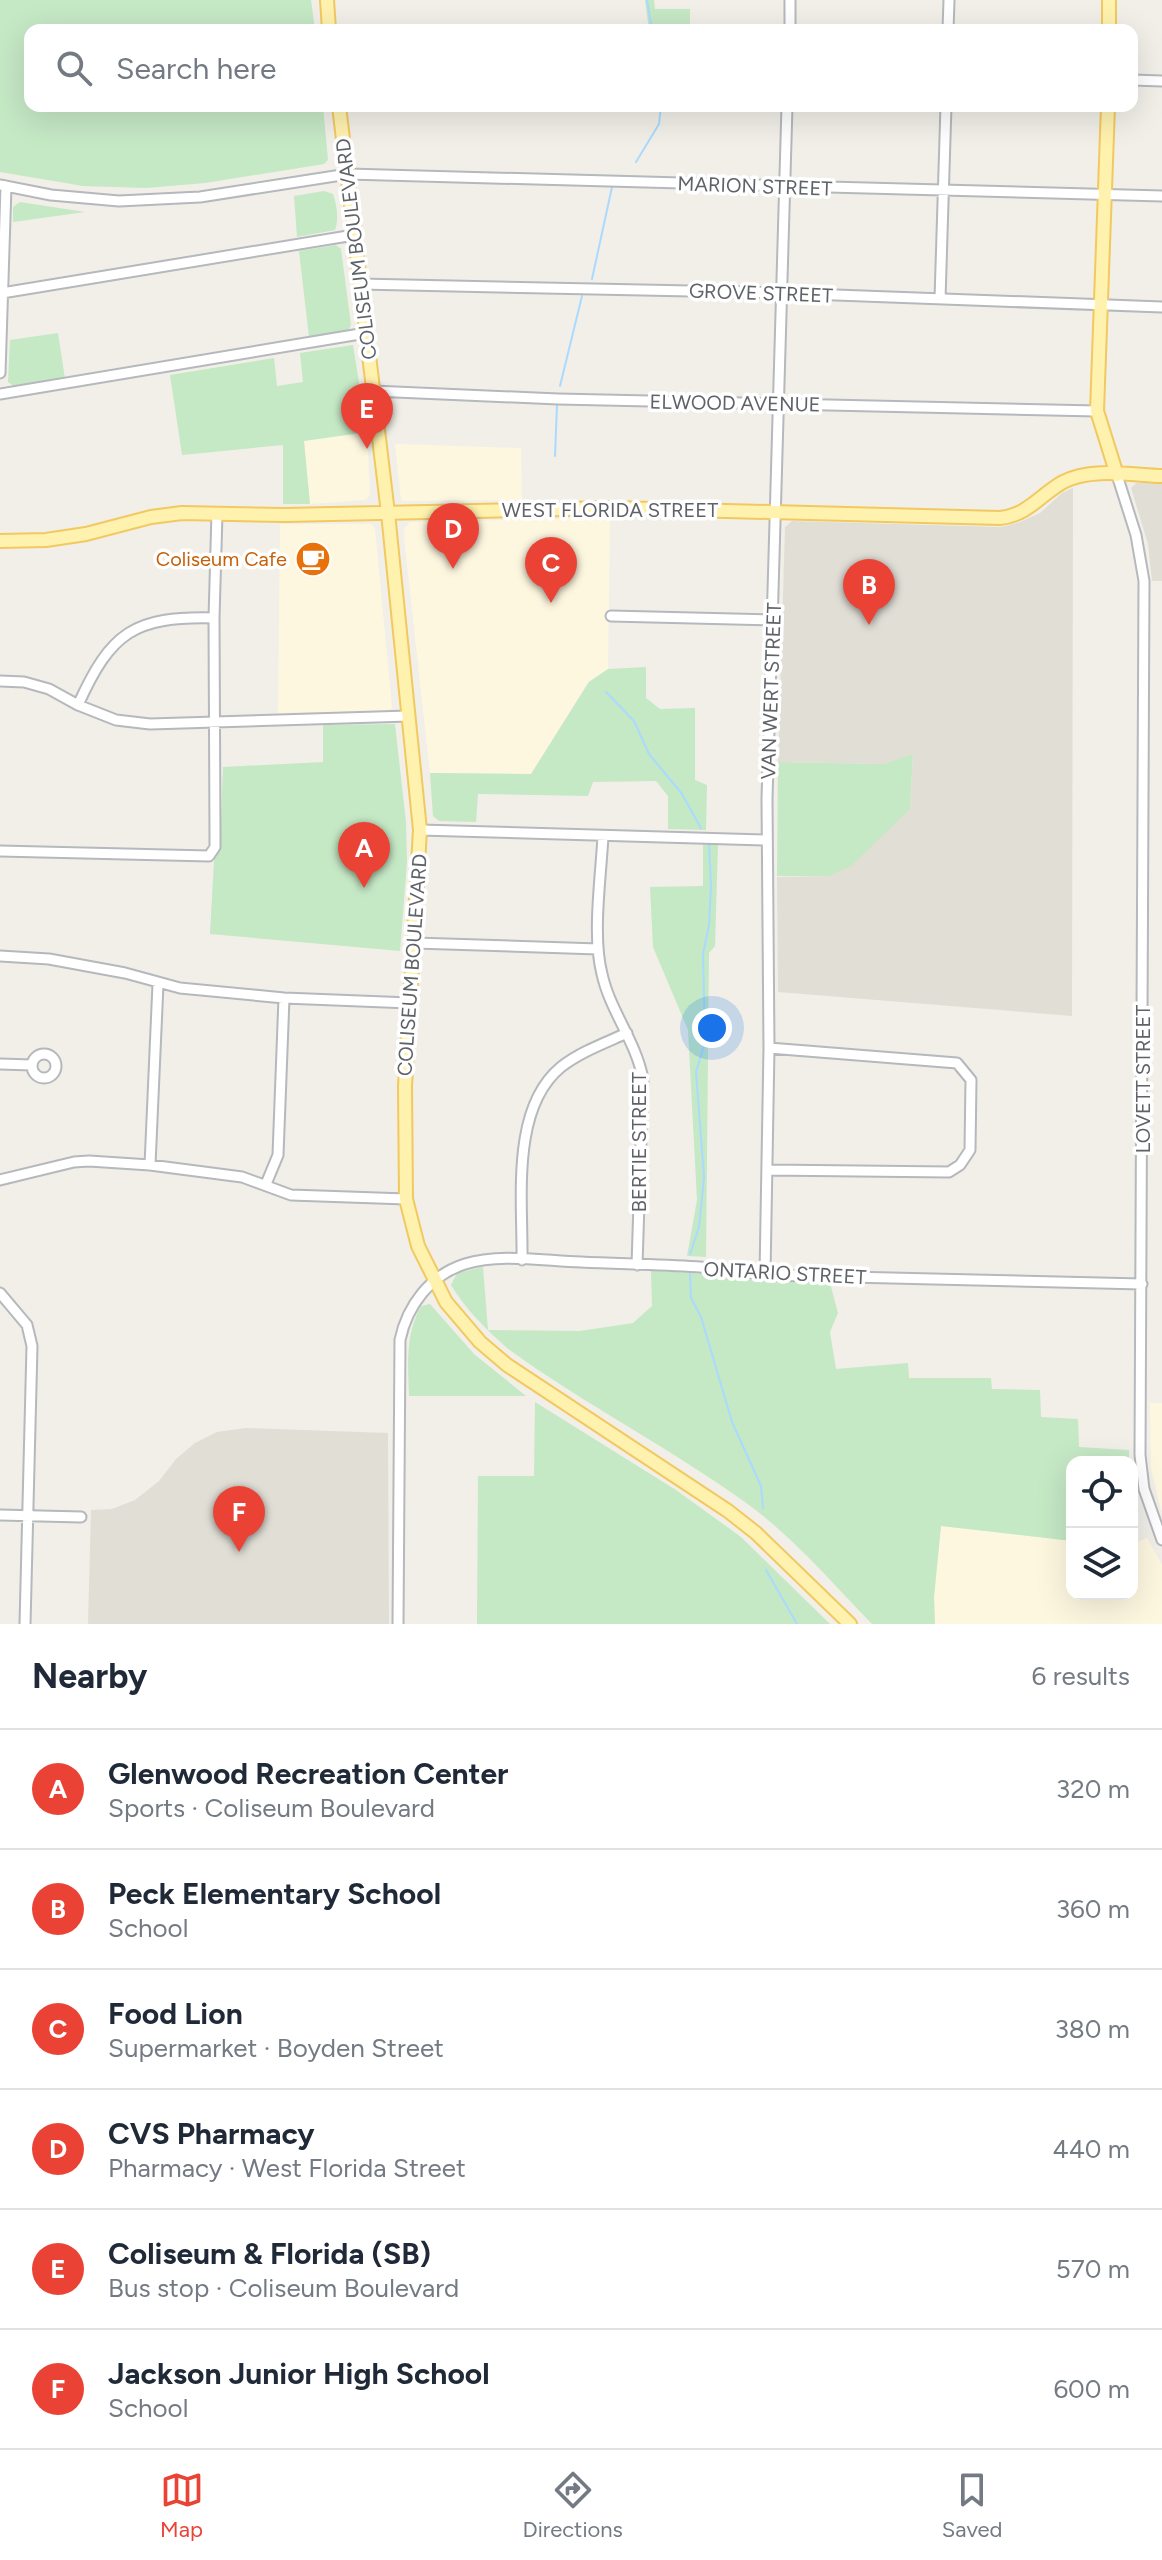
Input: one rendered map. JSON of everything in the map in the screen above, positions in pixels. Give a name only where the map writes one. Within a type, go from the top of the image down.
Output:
[{"type":"main road","points":[[327,0],[329,24]]},
{"type":"main road","points":[[1109,0],[1109,24]]},
{"type":"main road","name":"COLISEUM BOULEVARD","points":[[340,112],[388,513],[420,830],[405,1086],[406,1199],[418,1246],[435,1282],[459,1319],[480,1342],[507,1365],[728,1511],[756,1533],[850,1624]]},
{"type":"main road","points":[[1108,112],[1097,411],[1117,475]]},
{"type":"main road","name":"WEST FLORIDA STREET","points":[[0,541],[60,538],[151,517],[217,513],[285,515],[614,508],[1000,518],[1025,511],[1065,481],[1089,475],[1162,476]]},
{"type":"street","points":[[790,0],[790,24]]},
{"type":"street","points":[[948,24],[949,0]]},
{"type":"street","points":[[1138,80],[1162,81]]},
{"type":"street","name":"VAN WERT STREET","points":[[765,1275],[769,1048],[766,840],[787,112]]},
{"type":"street","points":[[940,299],[946,112]]},
{"type":"street","name":"MARION STREET","points":[[3,185],[84,199],[168,200],[348,174],[1162,196]]},
{"type":"street","points":[[0,373],[3,185]]},
{"type":"street","points":[[2,293],[354,235]]},
{"type":"street","name":"GROVE STREET","points":[[360,284],[782,293],[1162,307]]},
{"type":"street","points":[[0,394],[366,333]]},
{"type":"street","name":"ELWOOD AVENUE","points":[[373,391],[1097,411]]},
{"type":"street","name":"LOVETT STREET","points":[[1117,475],[1136,535],[1144,581],[1140,1455],[1144,1489],[1162,1540]]},
{"type":"street","points":[[0,851],[209,856],[215,847],[217,513]]},
{"type":"street","points":[[611,616],[774,620]]},
{"type":"street","points":[[78,705],[94,671],[113,645],[136,628],[173,617],[214,618]]},
{"type":"street","points":[[0,681],[24,682],[49,689],[116,720],[150,724],[409,716]]},
{"type":"street","points":[[420,830],[766,840]]},
{"type":"street","name":"BERTIE STREET","points":[[603,836],[598,949],[602,975],[639,1058],[643,1079],[637,1265]]},
{"type":"street","points":[[415,943],[598,949]]},
{"type":"street","points":[[0,956],[49,959],[125,973],[158,984],[284,998],[410,1003]]},
{"type":"street","points":[[150,1165],[158,984]]},
{"type":"street","points":[[266,1184],[278,1155],[284,998]]},
{"type":"street","points":[[522,1260],[524,1143],[529,1117],[549,1078],[564,1065],[627,1033]]},
{"type":"street","points":[[768,1170],[949,1172],[960,1165],[970,1150],[971,1080],[963,1068],[951,1061],[769,1048]]},
{"type":"street","points":[[0,1064],[32,1065]]},
{"type":"street","points":[[0,1180],[74,1162],[150,1165],[242,1177],[291,1195],[406,1199]]},
{"type":"street","name":"ONTARIO STREET","points":[[435,1282],[449,1271],[474,1262],[522,1260],[714,1268],[765,1275],[1142,1284]]},
{"type":"street","points":[[398,1624],[400,1340],[411,1306],[435,1282]]},
{"type":"street","points":[[0,1293],[27,1325],[32,1346],[25,1624]]},
{"type":"street","points":[[0,1515],[81,1517]]},
{"type":"shaded area","points":[[367,432],[370,495],[365,500],[310,504],[304,441]]},
{"type":"shaded area","points":[[395,444],[521,448],[522,500],[401,500]]},
{"type":"shaded area","points":[[1162,482],[1162,581],[1152,581],[1148,544],[1131,488],[1136,483]]},
{"type":"shaded area","points":[[1073,488],[1072,1016],[778,992],[777,877],[828,876],[910,809],[913,755],[883,764],[778,762],[785,527],[792,521],[1001,527],[1040,513],[1062,493]]},
{"type":"shaded area","points":[[610,518],[608,669],[588,682],[531,774],[430,773],[405,527],[410,522]]},
{"type":"shaded area","points":[[280,524],[371,524],[375,529],[390,711],[278,713]]},
{"type":"shaded area","points":[[1150,1403],[1162,1403],[1162,1514],[1151,1468]]},
{"type":"shaded area","points":[[246,1428],[388,1433],[389,1624],[88,1624],[91,1510],[112,1509],[135,1500],[159,1481],[176,1459],[195,1443],[217,1432]]},
{"type":"shaded area","points":[[941,1526],[1066,1540],[1066,1600],[1138,1600],[1138,1542],[1147,1538],[1162,1565],[1162,1624],[935,1624],[934,1597]]},
{"type":"green space","points":[[0,0],[311,0],[314,24],[24,24],[24,112],[324,112],[328,160],[324,164],[205,183],[146,188],[83,186],[0,172]]},
{"type":"green space","points":[[645,0],[654,0],[655,9],[690,9],[690,24],[648,24]]},
{"type":"green space","points":[[324,191],[333,194],[337,217],[335,230],[297,237],[294,196]]},
{"type":"green space","points":[[20,202],[85,212],[13,222],[13,207]]},
{"type":"green space","points":[[336,245],[341,249],[351,325],[348,331],[309,337],[299,251]]},
{"type":"green space","points":[[58,333],[65,379],[15,387],[8,382],[10,340]]},
{"type":"green space","points":[[353,345],[367,432],[304,441],[310,504],[283,504],[283,445],[182,455],[170,375],[274,358],[277,386],[303,382],[300,353]]},
{"type":"green space","points":[[646,667],[646,698],[660,709],[695,708],[695,780],[707,785],[706,830],[668,829],[668,796],[656,781],[593,782],[588,796],[478,794],[476,822],[439,821],[433,816],[430,773],[531,774],[589,682],[608,669]]},
{"type":"green space","points":[[395,724],[406,822],[407,862],[400,951],[210,934],[214,860],[220,849],[223,767],[323,762],[323,725]]},
{"type":"green space","points":[[913,754],[910,809],[850,867],[828,876],[777,876],[778,762],[883,764]]},
{"type":"green space","points":[[703,844],[718,844],[715,946],[709,953],[706,1257],[687,1256],[697,1200],[688,1030],[653,947],[650,887],[703,886]]},
{"type":"green space","points":[[483,1267],[488,1330],[470,1311],[451,1285],[457,1273]]},
{"type":"green space","points":[[651,1271],[830,1283],[838,1313],[830,1332],[836,1369],[908,1363],[909,1378],[991,1378],[992,1389],[1040,1390],[1041,1417],[1078,1419],[1079,1447],[1129,1450],[1129,1456],[1066,1456],[1066,1540],[941,1526],[934,1597],[935,1624],[872,1624],[797,1547],[749,1505],[537,1369],[488,1330],[580,1331],[633,1323],[652,1306]]},
{"type":"green space","points":[[430,1304],[474,1354],[526,1396],[409,1396],[412,1328],[421,1306]]},
{"type":"green space","points":[[535,1402],[676,1490],[741,1537],[830,1624],[477,1624],[478,1476],[534,1476]]},
{"type":"waterway","points":[[647,0],[651,24]]},
{"type":"waterway","points":[[636,162],[659,124],[660,112]]},
{"type":"waterway","points":[[592,279],[612,187]]},
{"type":"waterway","points":[[560,386],[582,296]]},
{"type":"waterway","points":[[555,456],[557,405]]},
{"type":"waterway","points":[[606,692],[634,721],[649,754],[682,794],[701,828]]},
{"type":"waterway","points":[[690,1254],[699,1227],[704,1177],[696,1072],[705,1042],[703,954],[709,925],[709,844]]},
{"type":"waterway","points":[[690,1274],[691,1298],[701,1317],[732,1422],[761,1486],[763,1508]]},
{"type":"waterway","points":[[766,1570],[797,1624]]},
{"type":"place","name":"Coliseum & Florida (SB)","points":[[367,449]]},
{"type":"place","name":"Coliseum Cafe","points":[[313,559]]},
{"type":"place","name":"CVS Pharmacy","points":[[453,569]]},
{"type":"place","name":"Food Lion","points":[[551,603]]},
{"type":"place","name":"Peck Elementary School","points":[[869,625]]},
{"type":"place","name":"Glenwood Recreation Center","points":[[364,888]]},
{"type":"place","name":"Jackson Junior High School","points":[[239,1552]]}]
